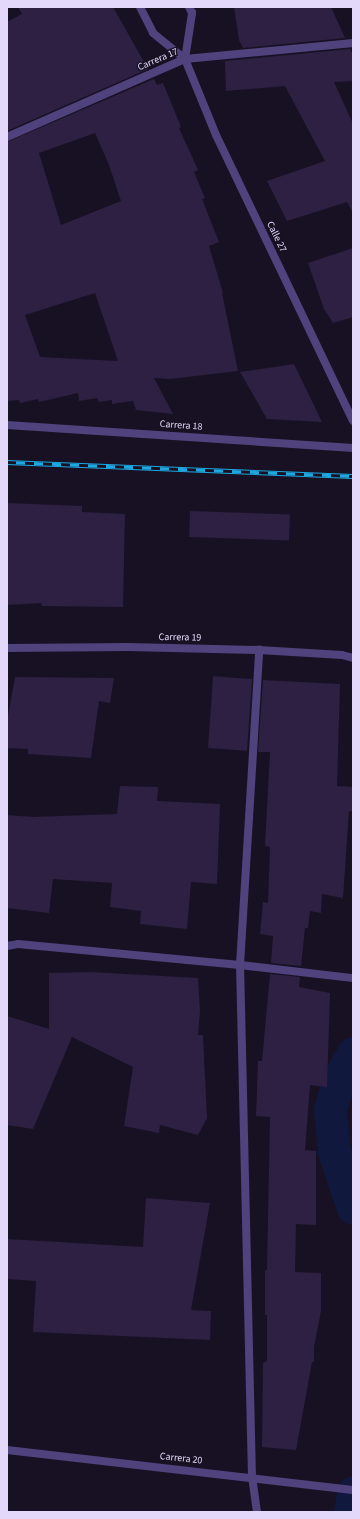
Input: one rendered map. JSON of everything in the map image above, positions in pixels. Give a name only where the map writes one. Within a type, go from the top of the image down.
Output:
[{"type":"street","name":"Calle 27","points":[[140,7],[153,33],[185,59],[216,135],[353,421]]},
{"type":"street","points":[[185,59],[192,13],[189,7]]},
{"type":"street","name":"Carrera 17","points":[[7,137],[185,59],[353,43]]},
{"type":"street","name":"Carrera 18","points":[[7,425],[353,448]]},
{"type":"street","name":"Carrera 19","points":[[7,648],[128,647],[260,650],[342,655],[353,658]]},
{"type":"street","points":[[257,1512],[252,1478],[240,965],[260,650]]},
{"type":"street","points":[[7,946],[18,944],[240,965],[353,978]]},
{"type":"street","name":"Carrera 20","points":[[7,1450],[353,1490]]},
{"type":"building","points":[[18,7],[113,7],[148,69],[7,131],[7,22],[22,14]]},
{"type":"building","points":[[234,7],[331,7],[345,38],[243,48],[239,40]]},
{"type":"building","points":[[350,49],[353,55],[353,81],[334,82],[353,124],[353,213],[347,202],[287,221],[267,181],[325,161],[285,86],[226,91],[225,61]]},
{"type":"building","points":[[154,79],[157,85],[163,83],[181,127],[179,128],[198,170],[194,172],[205,198],[202,199],[219,242],[209,246],[223,293],[238,371],[170,379],[154,378],[173,414],[136,410],[133,401],[112,404],[112,400],[99,402],[97,398],[79,401],[78,393],[39,402],[38,399],[20,403],[19,400],[7,401],[7,142]],"holes":[[[95,133],[109,165],[121,201],[61,225],[39,153]],[[95,293],[118,361],[40,357],[25,315]]]},
{"type":"building","points":[[353,248],[353,317],[333,323],[324,309],[308,263]]},
{"type":"building","points":[[294,364],[322,422],[267,419],[240,372]]},
{"type":"building","points":[[7,503],[82,506],[82,512],[125,514],[123,607],[42,606],[41,603],[7,605]]},
{"type":"building","points":[[190,511],[290,514],[289,540],[189,537]]},
{"type":"building","points":[[213,676],[252,679],[247,751],[208,748]]},
{"type":"building","points":[[15,677],[114,678],[110,703],[99,701],[91,758],[28,754],[28,749],[7,748],[7,721]]},
{"type":"building","points":[[263,680],[340,684],[337,786],[353,787],[353,811],[349,811],[343,898],[322,894],[321,913],[310,911],[308,928],[305,928],[301,966],[271,963],[273,936],[260,934],[263,902],[268,903],[270,847],[265,846],[270,752],[258,752]]},
{"type":"building","points":[[120,786],[158,787],[157,801],[220,804],[217,884],[191,882],[187,929],[140,924],[141,911],[110,907],[112,883],[53,879],[49,913],[7,908],[7,815],[33,817],[117,814]]},
{"type":"building","points":[[91,972],[198,978],[200,1011],[198,1035],[203,1035],[207,1118],[198,1135],[160,1125],[159,1133],[124,1126],[133,1067],[72,1037],[33,1129],[7,1125],[7,1016],[49,1029],[49,973]]},
{"type":"building","points":[[270,974],[300,977],[299,987],[330,993],[327,1087],[310,1085],[305,1150],[316,1151],[316,1225],[296,1224],[295,1272],[321,1273],[321,1311],[314,1347],[314,1362],[312,1362],[296,1450],[262,1447],[263,1363],[267,1361],[265,1271],[267,1270],[270,1117],[256,1116],[258,1061],[262,1061]]},
{"type":"building","points":[[146,1198],[210,1203],[191,1310],[211,1311],[210,1340],[33,1332],[36,1281],[7,1279],[7,1239],[143,1247]]},
{"type":"waterway","points":[[353,1053],[339,1078],[330,1110],[334,1152],[353,1208]]},
{"type":"waterway","points":[[350,1512],[353,1492]]},
{"type":"railway","points":[[7,462],[353,476]]}]
